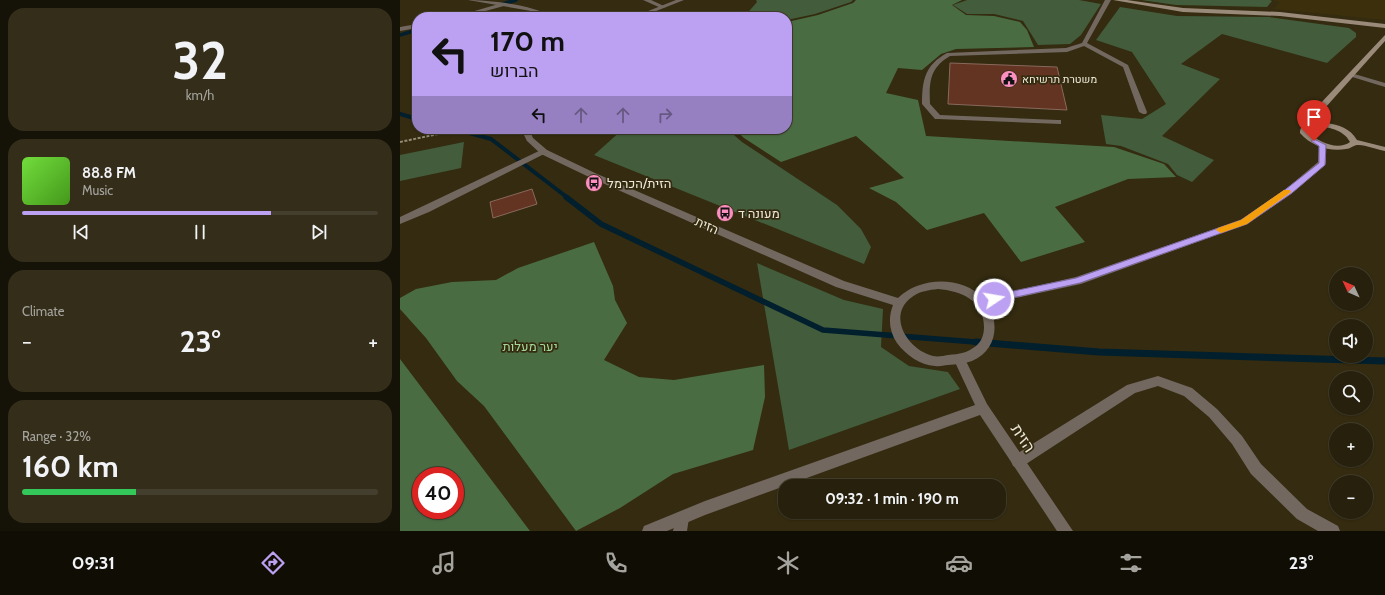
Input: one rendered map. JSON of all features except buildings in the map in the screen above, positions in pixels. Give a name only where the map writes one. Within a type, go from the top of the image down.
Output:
[{"type":"main road","points":[[1116,0],[1184,10],[1280,14],[1385,26]]},
{"type":"main road","points":[[1322,124],[1321,108],[1385,37]]},
{"type":"main road","points":[[1354,142],[1352,146],[1348,148],[1322,145],[1308,137],[1304,133],[1304,129],[1308,125],[1322,124],[1348,133],[1354,142],[1385,149]]},
{"type":"street","points":[[471,0],[537,12]]},
{"type":"street","points":[[646,0],[663,7]]},
{"type":"street","points":[[650,12],[681,0]]},
{"type":"street","points":[[1058,122],[938,117],[926,104],[925,84],[934,64],[938,59],[949,54],[1067,50],[1084,44],[1108,0]]},
{"type":"street","points":[[476,12],[502,5]]},
{"type":"street","points":[[400,29],[412,27]]},
{"type":"street","points":[[1084,44],[1126,66],[1143,112]]},
{"type":"street","points":[[1351,75],[1385,85]]},
{"type":"street","name":"הזית","points":[[528,134],[530,139],[544,152],[592,175],[840,284],[900,303]]},
{"type":"street","points":[[981,302],[1077,281],[1244,222],[1289,191],[1322,163],[1322,145]]},
{"type":"street","points":[[400,222],[544,152]]},
{"type":"street","points":[[938,285],[954,287],[969,292],[981,302],[990,316],[991,330],[986,343],[975,353],[960,360],[934,361],[917,355],[904,345],[896,333],[894,315],[900,303],[910,293],[923,287],[938,285]]},
{"type":"street","name":"הזית","points":[[960,360],[984,408],[1066,531]]},
{"type":"street","points":[[1018,461],[1131,389],[1158,381],[1188,392],[1208,408],[1237,440],[1256,469],[1302,514],[1333,531]]},
{"type":"street","points":[[649,531],[681,524],[984,408]]},
{"type":"path","points":[[400,142],[438,134]]},
{"type":"shaded area","points":[[1272,0],[1385,0],[1385,20],[1274,9],[1280,2]]},
{"type":"green space","points":[[756,0],[853,0],[815,14],[792,19],[792,12],[748,12],[757,2]]},
{"type":"green space","points":[[856,0],[962,0],[952,5],[966,15],[994,16],[1020,22],[1027,30],[1034,47],[956,49],[941,54],[922,70],[898,68],[886,93],[918,100],[926,136],[1114,147],[1164,164],[1176,177],[1128,179],[1055,207],[1085,242],[1021,262],[984,213],[927,230],[896,202],[869,188],[904,178],[856,136],[781,162],[740,134],[792,134],[792,21],[818,15],[853,3]]},
{"type":"green space","points":[[967,0],[1079,0],[1101,4],[1081,35],[1070,44],[1038,45],[1023,21],[994,14],[967,14],[953,5]]},
{"type":"green space","points":[[1141,0],[1272,1],[1267,7],[1176,5]]},
{"type":"green space","points":[[1120,7],[1177,16],[1269,17],[1349,28],[1356,33],[1356,37],[1327,63],[1222,34],[1181,64],[1220,79],[1162,136],[1214,160],[1192,182],[1177,175],[1168,164],[1121,146],[1106,144],[1101,115],[1142,119],[1166,104],[1132,52],[1096,40]]},
{"type":"green space","points":[[617,134],[733,134],[742,142],[837,205],[861,229],[871,247],[864,264],[594,155]]},
{"type":"green space","points":[[464,142],[461,168],[400,181],[400,155]]},
{"type":"green space","name":"יער מעלות","points":[[594,242],[613,286],[615,300],[627,323],[604,360],[639,377],[674,380],[764,365],[765,397],[753,450],[673,474],[620,508],[576,531],[484,406],[457,381],[426,338],[400,309],[400,298],[416,289],[452,282],[496,280],[518,268]]},
{"type":"green space","points":[[757,263],[844,300],[883,309],[881,347],[909,366],[948,372],[960,389],[789,450]]},
{"type":"green space","points":[[400,359],[530,531],[400,531]]},
{"type":"waterway","points":[[499,5],[516,0]]},
{"type":"waterway","points":[[400,35],[412,31]]},
{"type":"waterway","points":[[400,114],[412,118]]},
{"type":"waterway","points":[[473,134],[491,139],[568,198]]},
{"type":"waterway","points":[[566,197],[601,224],[823,330],[988,343]]},
{"type":"waterway","points":[[976,342],[1099,352],[1385,361]]},
{"type":"slow traffic","points":[[1221,230],[1244,222],[1287,192]]},
{"type":"place","name":"משטרת תרשיחא","points":[[1009,79]]},
{"type":"place","name":"הזית/הכרמל","points":[[594,183]]},
{"type":"place","name":"מעונה ד","points":[[725,213]]},
{"type":"route","points":[[994,299],[1077,281],[1244,222],[1289,191],[1322,163],[1322,145],[1314,141]]}]
